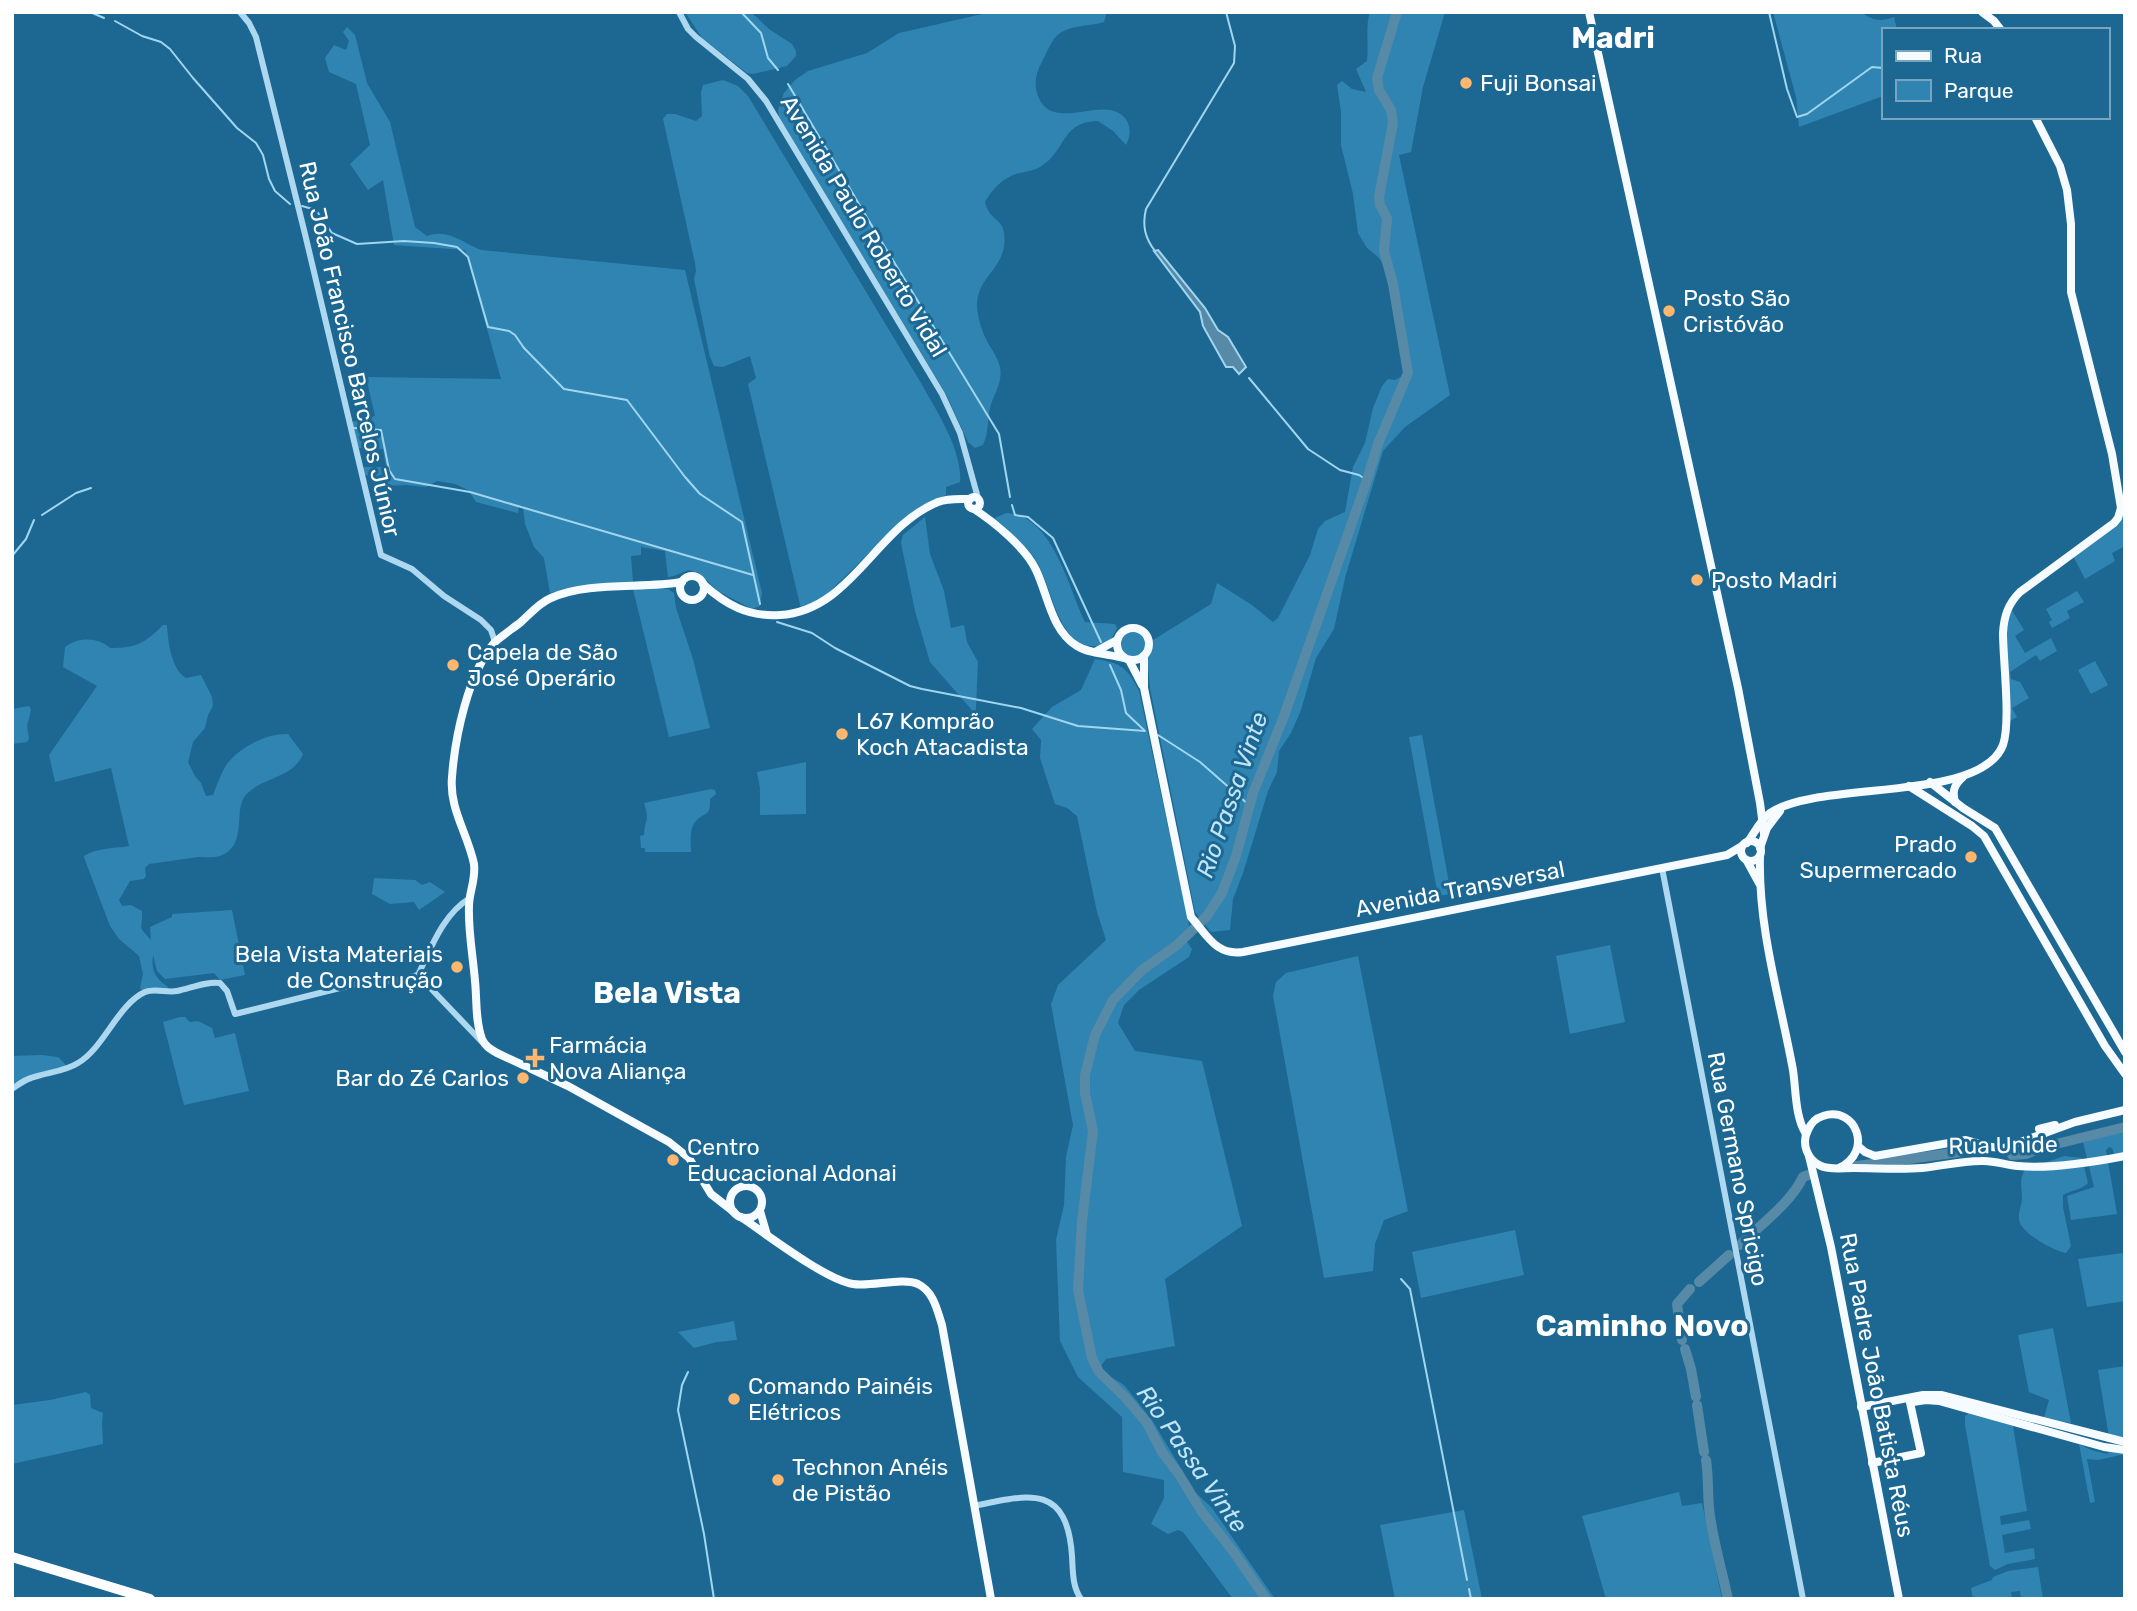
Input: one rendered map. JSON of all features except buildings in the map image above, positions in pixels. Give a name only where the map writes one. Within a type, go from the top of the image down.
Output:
[{"type":"highway","points":[[12,1557],[150,1599]]},
{"type":"main road","points":[[1589,12],[1738,688],[1764,834]]},
{"type":"main road","points":[[1982,12],[1999,28]]},
{"type":"main road","points":[[1955,802],[1955,786],[1964,777],[1991,762],[2004,742],[2006,720],[2003,624],[2010,603],[2027,587],[2114,523],[2123,507],[2071,292],[2071,224],[2067,190],[2060,166],[2036,119]]},
{"type":"main road","points":[[990,1599],[942,1325],[930,1294],[913,1283],[844,1282],[767,1235],[711,1194],[689,1158],[669,1142],[589,1097],[486,1046],[479,1025],[469,914],[475,878],[473,863],[455,810],[452,780],[462,714],[470,690],[495,642],[542,603],[557,596],[634,584],[666,585],[693,577],[740,610],[760,615],[789,615],[806,610],[839,590],[913,518],[939,502],[954,499],[973,501],[986,517],[1017,545],[1034,566],[1053,614],[1066,637],[1077,646],[1095,652],[1127,659],[1144,656]]},
{"type":"main road","points":[[681,593],[682,582]]},
{"type":"main road","points":[[701,596],[703,584]]},
{"type":"main road","points":[[666,585],[688,600],[701,596],[718,597]]},
{"type":"main road","points":[[1133,628],[1147,636],[1149,647],[1144,656],[1143,688],[1127,659],[1118,650],[1119,635],[1128,629],[1133,628]]},
{"type":"main road","points":[[1095,652],[1117,640]]},
{"type":"main road","name":"Avenida Transversal","points":[[1143,688],[1191,917],[1220,949],[1235,953],[1727,855],[1745,844]]},
{"type":"main road","points":[[1759,884],[1741,852],[1762,815],[1804,800],[1964,777]]},
{"type":"main road","points":[[1930,782],[1995,828],[2125,1052]]},
{"type":"main road","points":[[1909,786],[1984,836],[2105,1046],[2125,1074]]},
{"type":"main road","points":[[1785,807],[1774,816],[1764,834],[1760,852],[1759,884],[1764,927],[1801,1120],[1806,1134]]},
{"type":"main road","points":[[1745,844],[1754,842],[1760,852]]},
{"type":"main road","points":[[1994,853],[2004,850],[2021,872]]},
{"type":"main road","points":[[1746,860],[1753,861],[1760,852]]},
{"type":"main road","name":"Avenida Transversal","points":[[1727,855],[1746,860]]},
{"type":"main road","points":[[2041,937],[2047,930],[2055,931]]},
{"type":"main road","points":[[2081,1005],[2090,1005],[2094,999]]},
{"type":"main road","points":[[2105,1046],[2110,1041],[2119,1041]]},
{"type":"main road","points":[[2039,1129],[2125,1110]]},
{"type":"main road","points":[[1834,1114],[1851,1122],[1856,1130],[1858,1146],[1852,1160],[1839,1168],[1822,1167],[1809,1155],[1805,1143],[1811,1125],[1825,1115],[1834,1114]]},
{"type":"main road","points":[[1801,1120],[1811,1125]]},
{"type":"main road","points":[[1858,1146],[1875,1156],[1966,1140],[2004,1148],[2076,1122]]},
{"type":"main road","points":[[1983,1160],[1988,1157],[1988,1146]]},
{"type":"main road","points":[[2004,1148],[2001,1154],[2004,1164]]},
{"type":"main road","name":"Rua Padre João Batista Réus","points":[[1809,1155],[1831,1247],[1899,1599]]},
{"type":"main road","name":"Rua Unide","points":[[1839,1168],[1921,1168],[1983,1160],[2041,1166],[2125,1156]]},
{"type":"main road","points":[[1815,1180],[1822,1167]]},
{"type":"main road","points":[[711,1194],[733,1193],[744,1186],[756,1189],[762,1201],[760,1211],[767,1235]]},
{"type":"main road","points":[[733,1193],[730,1203],[738,1215],[752,1217],[760,1211]]},
{"type":"main road","points":[[1861,1407],[1941,1395],[2125,1450]]},
{"type":"main road","points":[[1872,1463],[1920,1453],[1909,1400]]},
{"type":"main road","points":[[2088,1438],[2125,1443]]},
{"type":"street","name":"Rua João Francisco Barcelos Júnior","points":[[240,12],[257,37],[381,555],[412,569],[444,596],[481,620],[491,630],[495,642]]},
{"type":"street","name":"Avenida Paulo Roberto Vidal","points":[[679,12],[696,37],[742,73],[766,101],[942,394],[960,433],[973,501]]},
{"type":"street","name":"Rua Germano Spricigo","points":[[1662,868],[1803,1599]]},
{"type":"street","points":[[12,1089],[34,1077],[57,1072],[80,1062],[144,992],[170,992],[213,982],[220,983],[230,997],[235,1014],[356,984],[399,980],[418,975],[449,917],[460,904],[470,898]]},
{"type":"street","points":[[418,975],[486,1046]]},
{"type":"street","points":[[974,1506],[1025,1497],[1051,1503],[1058,1508],[1069,1528],[1074,1580],[1081,1599]]},
{"type":"green space","points":[[685,12],[751,12],[769,29],[792,44],[796,56],[787,66],[747,73],[702,38]]},
{"type":"green space","points":[[991,12],[1107,12],[1104,22],[1070,28],[1054,39],[1038,70],[1036,89],[1043,105],[1052,111],[1074,113],[1109,110],[1123,116],[1130,132],[1126,145],[1113,131],[1098,121],[1077,126],[1049,160],[1037,169],[1004,180],[985,202],[989,212],[1003,228],[1004,245],[1002,255],[978,296],[977,307],[982,330],[998,360],[1001,373],[990,408],[985,440],[983,445],[975,448],[968,442],[947,396],[779,119],[778,110],[784,93],[795,80],[808,71],[867,53],[899,33]]},
{"type":"green space","points":[[1370,12],[1445,12],[1423,87],[1411,152],[1399,155],[1450,395],[1405,427],[1383,451],[1345,578],[1334,629],[1316,658],[1301,710],[1279,751],[1277,772],[1268,791],[1233,899],[1230,930],[1211,932],[1195,912],[1150,688],[1147,657],[1152,650],[1153,640],[1211,604],[1217,583],[1273,622],[1278,618],[1310,555],[1318,529],[1325,521],[1345,512],[1353,467],[1365,443],[1373,408],[1382,386],[1388,379],[1395,380],[1408,373],[1385,266],[1367,248],[1358,233],[1353,194],[1341,145],[1341,112],[1337,85],[1342,81],[1352,89],[1366,92],[1356,69],[1367,61]]},
{"type":"green space","points":[[1773,12],[1861,12],[1877,20],[1894,17],[1897,28],[1882,28],[1882,96],[1799,127],[1796,97]]},
{"type":"green space","points":[[347,27],[355,35],[367,83],[390,122],[415,227],[427,236],[449,235],[481,250],[685,270],[762,593],[760,606],[752,609],[718,591],[699,573],[688,570],[668,577],[665,551],[641,547],[641,555],[631,556],[633,582],[550,593],[544,558],[534,547],[525,524],[523,506],[519,506],[518,513],[476,502],[468,490],[455,484],[437,481],[426,487],[383,486],[377,476],[364,475],[362,467],[386,467],[383,449],[358,448],[352,422],[375,416],[366,377],[501,379],[465,250],[394,245],[383,180],[368,190],[350,164],[370,145],[356,84],[329,72],[325,58],[334,45],[346,50],[349,41],[343,32]]},
{"type":"green space","points":[[723,80],[738,86],[748,96],[934,405],[953,444],[960,470],[960,482],[946,487],[946,495],[925,504],[894,529],[827,594],[801,609],[748,384],[756,378],[750,356],[723,367],[714,366],[710,357],[694,279],[695,263],[663,119],[667,114],[675,114],[696,121],[702,116],[703,85]]},
{"type":"green space","points":[[1006,513],[1022,517],[1036,526],[1047,539],[1057,555],[1085,622],[1115,624],[1117,628],[1108,641],[1093,646],[1081,643],[1071,636],[1063,625],[1035,559],[995,518]]},
{"type":"green space","points":[[2123,514],[2125,546],[2112,553],[2115,561],[2085,579],[2073,556]]},
{"type":"green space","points":[[925,517],[930,554],[944,591],[951,628],[964,625],[967,642],[978,662],[975,729],[971,709],[930,662],[915,611],[901,543],[903,535]]},
{"type":"green space","points":[[633,589],[668,589],[674,593],[710,728],[669,737]]},
{"type":"green space","points":[[2077,591],[2084,602],[2067,611],[2070,618],[2052,628],[2049,622],[2052,620],[2046,609]]},
{"type":"green space","points":[[2010,607],[2024,630],[2015,636],[2025,653],[2051,638],[2057,651],[2040,661],[2036,655],[2010,672],[2011,679],[2020,682],[2029,698],[2012,708],[2017,717],[2010,721],[2003,633]]},
{"type":"green space","points":[[163,625],[167,625],[171,654],[181,674],[186,678],[201,675],[212,697],[213,706],[205,728],[193,742],[188,762],[206,796],[213,795],[232,758],[263,739],[288,734],[303,754],[292,769],[256,787],[243,799],[237,838],[228,852],[218,857],[149,864],[145,868],[144,879],[130,881],[119,900],[122,906],[131,905],[142,911],[141,927],[151,940],[150,927],[172,917],[172,914],[232,910],[245,975],[220,980],[214,973],[165,979],[157,971],[153,955],[155,974],[168,989],[142,990],[140,988],[143,974],[139,956],[119,939],[110,926],[84,856],[101,850],[129,846],[111,768],[55,782],[49,755],[97,686],[63,667],[65,647],[76,641],[88,640],[100,642],[110,648],[127,647],[145,640]]},
{"type":"green space","points":[[1133,630],[1143,634],[1147,644],[1143,654],[1133,658],[1123,654],[1119,644],[1123,634]]},
{"type":"green space","points":[[1095,659],[1122,667],[1131,676],[1139,691],[1189,925],[1184,938],[1192,949],[1189,957],[1139,990],[1124,1005],[1118,1023],[1135,1051],[1202,1061],[1242,1226],[1165,1279],[1175,1346],[1106,1359],[1101,1366],[1103,1372],[1124,1385],[1152,1420],[1195,1492],[1212,1508],[1275,1599],[1233,1599],[1183,1532],[1178,1530],[1168,1534],[1151,1524],[1164,1498],[1164,1480],[1123,1472],[1122,1417],[1078,1377],[1060,1341],[1056,1240],[1064,1205],[1066,1157],[1073,1125],[1051,1004],[1058,985],[1106,940],[1097,912],[1077,816],[1067,808],[1055,804],[1040,758],[1041,740],[1032,729],[1052,707],[1081,690]]},
{"type":"green space","points":[[2095,661],[2108,685],[2091,694],[2078,670]]},
{"type":"green space","points":[[29,706],[29,739],[27,742],[12,744],[12,709]]},
{"type":"green space","points":[[1422,735],[1451,894],[1438,896],[1409,737]]},
{"type":"green space","points":[[806,762],[806,814],[760,815],[757,772]]},
{"type":"green space","points":[[715,790],[716,794],[710,799],[708,812],[693,825],[691,852],[645,852],[645,848],[641,848],[640,836],[644,835],[647,817],[644,803]]},
{"type":"green space","points":[[374,878],[415,880],[422,885],[430,882],[445,892],[419,910],[414,902],[390,904],[372,894]]},
{"type":"green space","points":[[1610,945],[1625,1022],[1570,1034],[1556,956]]},
{"type":"green space","points":[[1358,956],[1408,1211],[1384,1220],[1375,1244],[1373,1271],[1324,1278],[1273,996],[1276,982],[1286,973]]},
{"type":"green space","points":[[180,1017],[212,1028],[215,1038],[235,1033],[249,1091],[184,1105],[163,1022]]},
{"type":"green space","points":[[12,1056],[58,1057],[66,1065],[12,1086]]},
{"type":"green space","points":[[2125,1131],[2125,1153],[2114,1154],[2109,1147],[2106,1150],[2117,1214],[2071,1220],[2067,1196],[2094,1187],[2083,1142]]},
{"type":"green space","points":[[2064,1156],[2082,1158],[2088,1183],[2063,1195],[2071,1246],[2066,1253],[2047,1246],[2034,1237],[2023,1228],[2019,1216],[2021,1179],[2029,1165],[2039,1165]]},
{"type":"green space","points":[[1515,1230],[1524,1275],[1421,1298],[1412,1252]]},
{"type":"green space","points":[[2123,1253],[2125,1301],[2087,1307],[2078,1259]]},
{"type":"green space","points":[[734,1321],[737,1340],[694,1348],[678,1332]]},
{"type":"green space","points":[[2053,1328],[2071,1423],[2044,1418],[2049,1400],[2029,1392],[2018,1335]]},
{"type":"green space","points":[[2125,1366],[2125,1439],[2109,1437],[2098,1370]]},
{"type":"green space","points":[[86,1392],[90,1395],[91,1408],[103,1413],[103,1444],[12,1464],[12,1405]]},
{"type":"green space","points":[[1970,1412],[2013,1426],[2027,1511],[2000,1516],[2001,1525],[2029,1520],[2031,1529],[2002,1535],[2005,1553],[2034,1548],[2035,1559],[2008,1564],[1995,1570],[1990,1566],[1965,1425],[1965,1416]]},
{"type":"green space","points":[[2079,1444],[2107,1454],[2125,1454],[2098,1460],[2087,1459],[2095,1502],[2090,1503]]},
{"type":"green space","points":[[1679,1492],[1682,1506],[1702,1503],[1722,1599],[1606,1599],[1582,1516]]},
{"type":"green space","points":[[1464,1510],[1482,1599],[1395,1599],[1380,1525]]},
{"type":"green space","points":[[2038,1567],[2043,1599],[2021,1599],[2020,1591],[2011,1592],[2012,1599],[1973,1599],[1971,1588],[1992,1580],[1993,1577],[2008,1571]]},
{"type":"shaded area","points":[[1158,250],[1205,308],[1218,330],[1228,337],[1246,367],[1239,374],[1233,367],[1226,367],[1203,326],[1200,312],[1154,251]]},
{"type":"waterway","points":[[90,12],[104,18]]},
{"type":"waterway","points":[[741,12],[761,33],[768,58],[778,70]]},
{"type":"waterway","points":[[1155,251],[1145,232],[1146,209],[1234,63],[1235,46],[1226,12]]},
{"type":"waterway","name":"Rio Passa Vinte","points":[[1266,1599],[1202,1512],[1162,1452],[1147,1423],[1099,1372],[1092,1358],[1078,1290],[1082,1221],[1093,1131],[1085,1093],[1085,1075],[1095,1035],[1113,1000],[1142,970],[1177,945],[1207,916],[1222,893],[1236,856],[1253,793],[1284,716],[1378,444],[1408,373],[1393,284],[1384,251],[1387,218],[1379,197],[1393,123],[1391,110],[1379,90],[1377,78],[1397,12]]},
{"type":"waterway","points":[[1769,12],[1787,89],[1797,117],[1807,114],[1872,67],[1882,68]]},
{"type":"waterway","points":[[115,21],[142,36],[161,42],[170,49],[237,128],[256,143],[275,191],[290,204]]},
{"type":"waterway","points":[[788,84],[999,434],[1010,497]]},
{"type":"waterway","points":[[302,206],[316,210],[332,233],[357,244],[404,241],[457,247],[468,257],[488,327],[509,331],[515,335],[564,389],[627,400],[700,494],[742,522],[760,604]]},
{"type":"waterway","points":[[1249,378],[1308,449],[1340,470],[1359,475],[1366,483]]},
{"type":"waterway","points":[[354,428],[381,430],[389,470],[395,479],[470,492],[753,575]]},
{"type":"waterway","points":[[42,515],[76,493],[91,488]]},
{"type":"waterway","points":[[1012,505],[1015,515],[1028,517],[1053,538],[1101,642]]},
{"type":"waterway","points":[[12,556],[26,539],[34,520]]},
{"type":"waterway","points":[[777,622],[812,633],[835,648],[910,686],[1021,708],[1078,726],[1145,731]]},
{"type":"waterway","points":[[1110,665],[1121,690],[1126,713],[1144,730]]},
{"type":"waterway","points":[[1158,735],[1200,762],[1249,805]]},
{"type":"waterway","points":[[2012,1155],[2026,1154],[2125,1127]]},
{"type":"waterway","points":[[1857,1166],[1960,1152]]},
{"type":"waterway","points":[[1740,1245],[1783,1205],[1803,1177],[1808,1175]]},
{"type":"waterway","points":[[1699,1282],[1729,1255]]},
{"type":"waterway","points":[[1401,1279],[1410,1289],[1467,1580]]},
{"type":"waterway","points":[[1682,1340],[1677,1304],[1690,1289]]},
{"type":"waterway","points":[[1685,1349],[1696,1397]]},
{"type":"waterway","points":[[688,1372],[682,1385],[678,1410],[704,1534],[714,1599]]},
{"type":"waterway","points":[[1697,1405],[1704,1452]]},
{"type":"waterway","points":[[1706,1460],[1710,1516],[1728,1599]]},
{"type":"waterway","points":[[1469,1589],[1471,1599]]},
{"type":"place","name":"Fuji Bonsai","points":[[1466,83]]},
{"type":"place","name":"Posto São Cristóvão","points":[[1669,311]]},
{"type":"place","name":"Posto Madri","points":[[1697,580]]},
{"type":"place","name":"Capela de São José Operário","points":[[453,665]]},
{"type":"place","name":"L67 Komprão Koch Atacadista","points":[[842,734]]},
{"type":"place","name":"Prado Supermercado","points":[[1971,857]]},
{"type":"place","name":"Bela Vista Materiais de Construção","points":[[457,967]]},
{"type":"place","name":"Farmácia Nova Aliança","points":[[535,1058]]},
{"type":"place","name":"Bar do Zé Carlos","points":[[523,1078]]},
{"type":"place","name":"Centro Educacional Adonai","points":[[673,1160]]},
{"type":"place","name":"Comando Painéis Elétricos","points":[[734,1399]]},
{"type":"place","name":"Technon Anéis de Pistão","points":[[778,1480]]},
{"type":"district","name":"Madri","points":[[1613,38]]},
{"type":"district","name":"Bela Vista","points":[[667,993]]},
{"type":"district","name":"Caminho Novo","points":[[1642,1326]]}]
